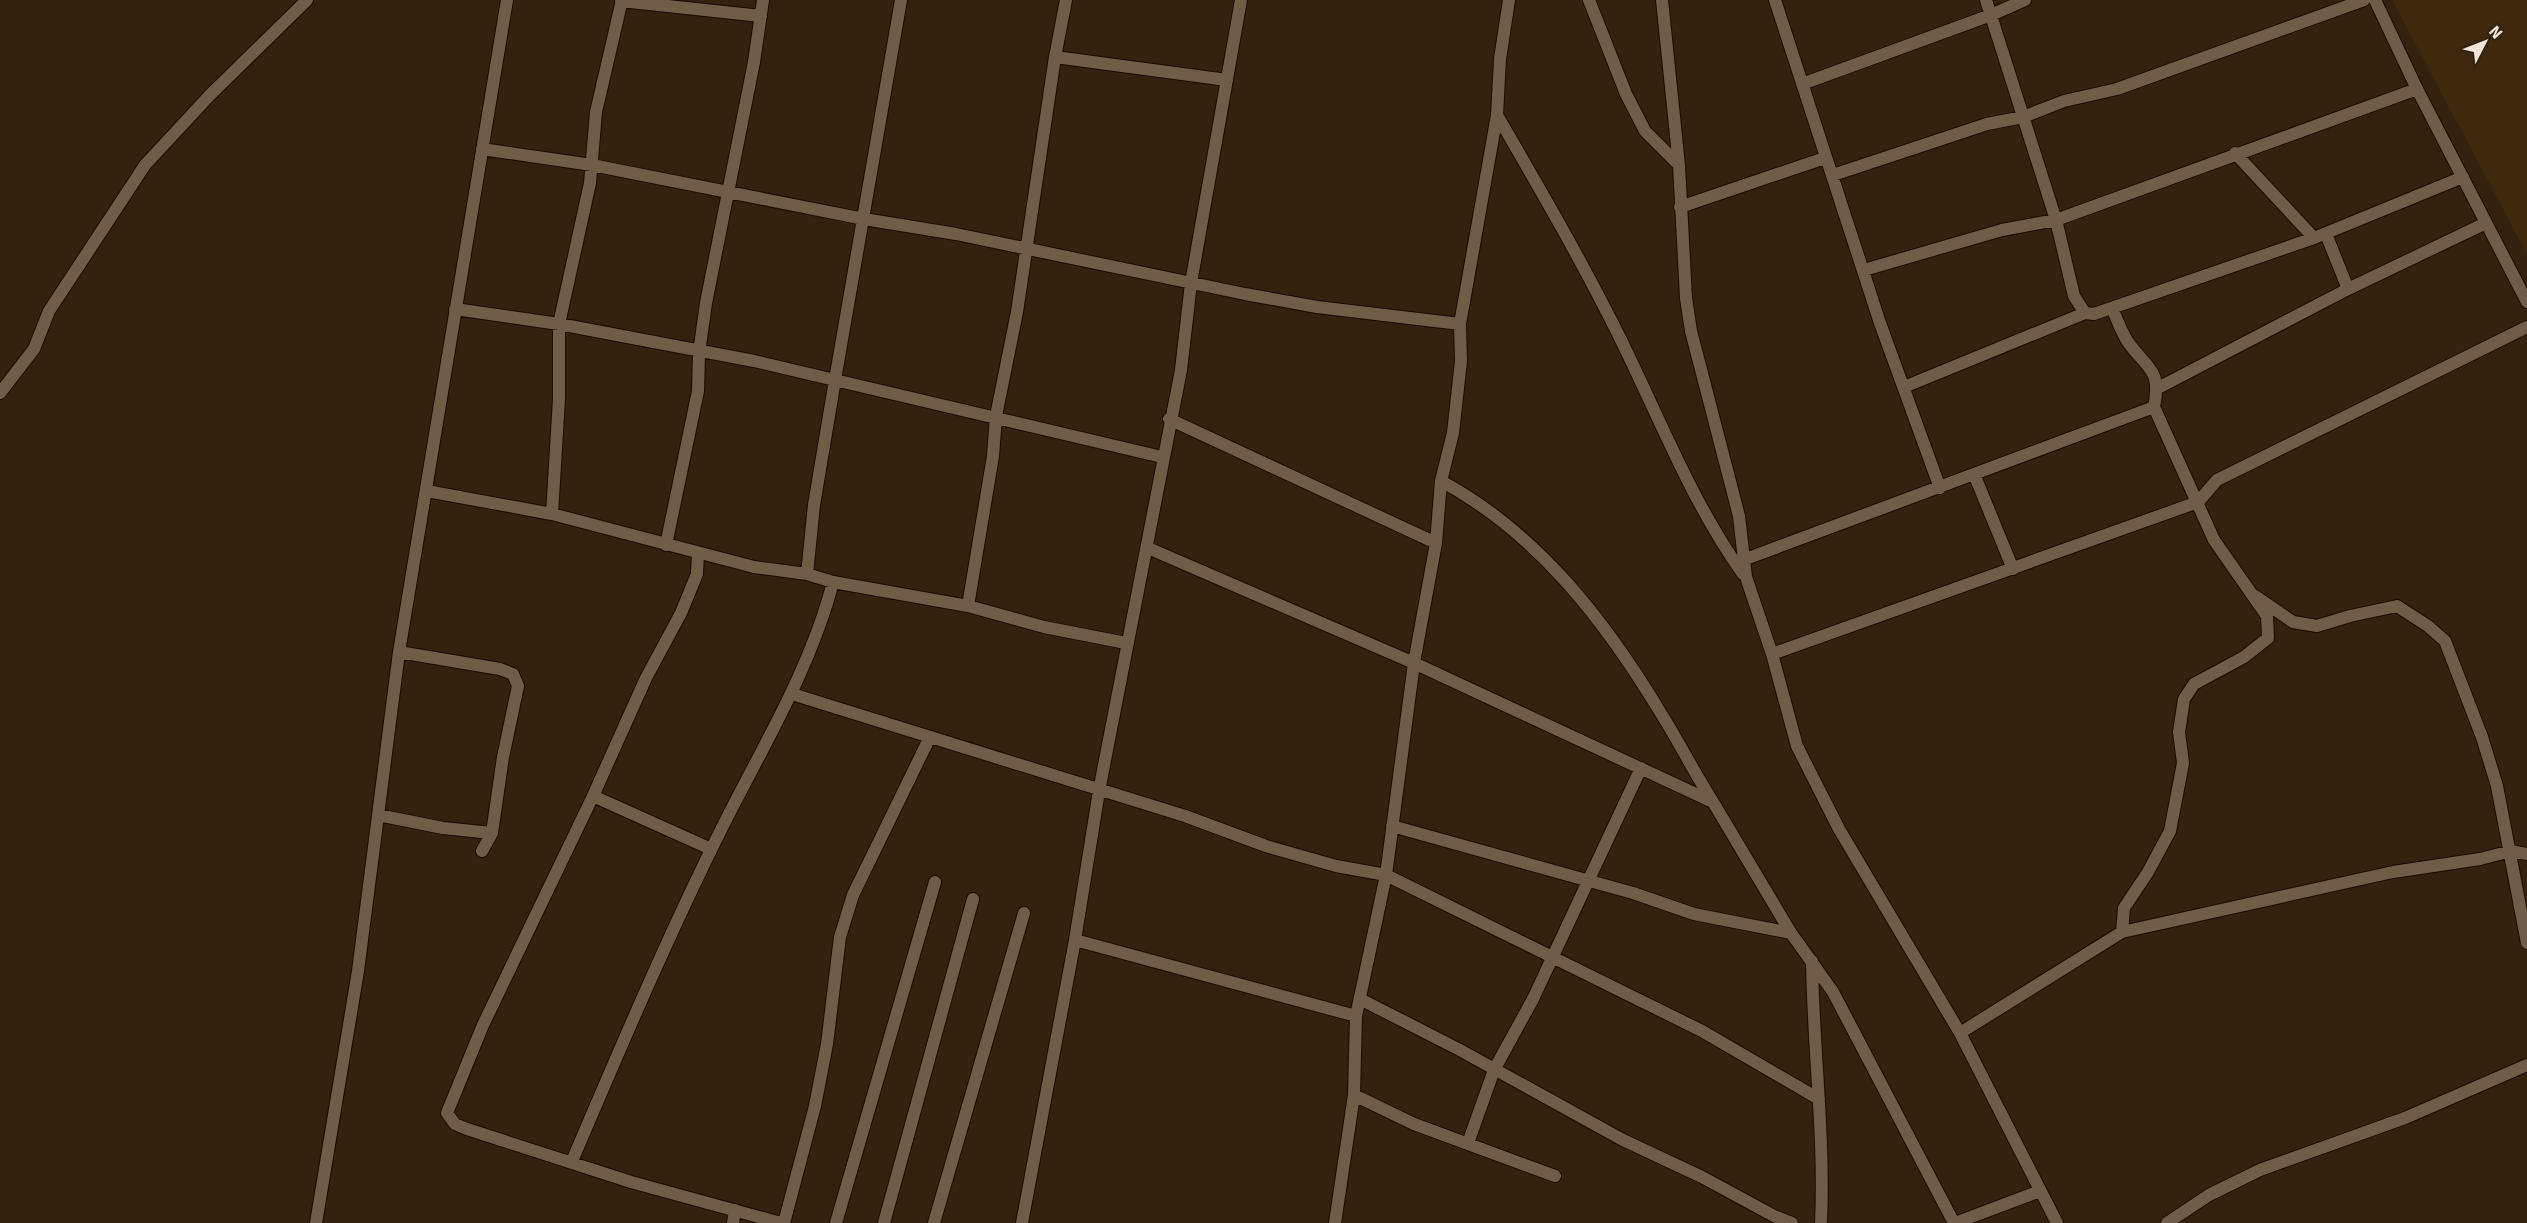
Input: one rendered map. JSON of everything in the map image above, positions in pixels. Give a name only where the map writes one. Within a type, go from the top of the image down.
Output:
[{"type":"street","points":[[0,393],[34,349],[49,311],[145,165],[209,96],[307,0]]},
{"type":"street","points":[[316,1223],[358,971],[399,652],[507,0]]},
{"type":"street","points":[[552,514],[559,399],[559,324],[588,193],[596,112],[621,0],[760,16]]},
{"type":"street","points":[[666,545],[698,391],[699,353],[754,62],[763,0]]},
{"type":"street","points":[[807,574],[814,505],[901,0]]},
{"type":"street","points":[[968,606],[993,456],[996,416],[1012,343],[1054,57],[1066,0]]},
{"type":"street","points":[[1022,1223],[1075,940],[1126,643],[1148,548],[1162,458],[1180,370],[1191,283],[1241,0]]},
{"type":"street","points":[[1335,1223],[1354,1095],[1356,1016],[1386,875],[1414,663],[1436,543],[1441,481],[1453,432],[1461,361],[1460,324],[1497,115],[1500,59],[1509,0]]},
{"type":"street","points":[[1589,0],[1626,94],[1645,131],[1679,165]]},
{"type":"street","points":[[1662,0],[1679,165],[1686,298],[1691,331],[1739,516],[1746,577],[1772,654],[1800,753],[1839,829],[1960,1033],[2057,1223]]},
{"type":"street","points":[[1776,0],[1825,158],[1833,175],[1940,488]]},
{"type":"street","points":[[1986,0],[2056,220],[2074,296],[2085,313]]},
{"type":"street","points":[[1802,84],[1991,15],[2025,0]]},
{"type":"street","points":[[1833,175],[1987,124],[2023,117],[2064,101],[2117,89],[2364,0]]},
{"type":"street","points":[[2375,0],[2417,89],[2527,302]]},
{"type":"street","points":[[1054,57],[1227,80]]},
{"type":"street","points":[[1864,270],[2002,230],[2056,220],[2181,176],[2235,153],[2417,89]]},
{"type":"street","points":[[1497,115],[1620,338],[1689,487],[1717,537],[1746,577]]},
{"type":"street","points":[[482,149],[592,165],[864,219],[1026,247],[1191,283],[1317,307],[1460,324]]},
{"type":"street","points":[[2235,153],[2320,236],[2348,289]]},
{"type":"street","points":[[1680,207],[1825,158]]},
{"type":"street","points":[[1904,387],[2085,313],[2094,314],[2320,236],[2463,177]]},
{"type":"street","points":[[2158,388],[2348,289],[2486,223]]},
{"type":"street","points":[[2112,308],[2127,341],[2153,372],[2158,388],[2154,407],[2214,540],[2266,616],[2268,638],[2244,657],[2194,684],[2184,699],[2179,732],[2183,763],[2170,831],[2148,872],[2124,908],[2122,932]]},
{"type":"street","points":[[455,309],[559,324],[699,353],[754,361],[996,416],[1162,458]]},
{"type":"street","points":[[1772,654],[2198,502],[2217,480],[2527,327]]},
{"type":"street","points":[[1743,560],[2154,407]]},
{"type":"street","points":[[1170,419],[1436,543]]},
{"type":"street","points":[[1974,474],[2013,569]]},
{"type":"street","points":[[1441,481],[1477,500],[1535,549],[1594,613],[1663,715],[1791,933],[1833,992],[1954,1223],[2040,1191]]},
{"type":"street","points":[[427,491],[552,514],[754,567],[807,574],[833,582],[968,606],[1044,627],[1126,643]]},
{"type":"street","points":[[1148,548],[1414,663],[1713,802]]},
{"type":"street","points":[[698,553],[697,574],[681,613],[646,678],[593,796],[483,1025],[447,1113],[455,1124],[631,1182],[782,1223],[815,1106],[827,1044],[840,937],[853,895],[929,739]]},
{"type":"street","points":[[572,1161],[640,1002],[711,849],[792,694],[826,609],[833,582]]},
{"type":"street","points":[[2248,591],[2293,622],[2317,626],[2397,606],[2445,641],[2482,737],[2497,786],[2527,943]]},
{"type":"street","points":[[399,652],[500,669],[513,674],[518,686],[503,758],[492,833],[482,851]]},
{"type":"street","points":[[792,694],[929,739],[1185,816],[1266,846],[1336,866],[1386,875],[1702,1031],[1819,1099]]},
{"type":"street","points":[[1468,1143],[1494,1070],[1533,999],[1551,956],[1589,882],[1641,768]]},
{"type":"street","points":[[593,796],[711,849]]},
{"type":"street","points":[[378,815],[443,828],[492,833]]},
{"type":"street","points":[[1392,826],[1633,893],[1694,914],[1791,933]]},
{"type":"street","points":[[1960,1033],[2122,932],[2393,872],[2480,859],[2511,851],[2527,854]]},
{"type":"street","points":[[836,1223],[934,882]]},
{"type":"street","points":[[884,1223],[973,899]]},
{"type":"street","points":[[934,1223],[1024,913]]},
{"type":"street","points":[[1075,940],[1356,1016]]},
{"type":"street","points":[[1812,961],[1812,1016],[1819,1099],[1821,1223]]},
{"type":"street","points":[[1360,999],[1631,1145],[1702,1177],[1774,1216],[1792,1223]]},
{"type":"street","points":[[2167,1223],[2209,1195],[2260,1170],[2405,1118],[2527,1065]]},
{"type":"street","points":[[1354,1095],[1413,1124],[1555,1176]]},
{"type":"street","points":[[732,1223],[735,1210]]},
{"type":"shaded area","points":[[2392,0],[2527,0],[2527,254]]}]
